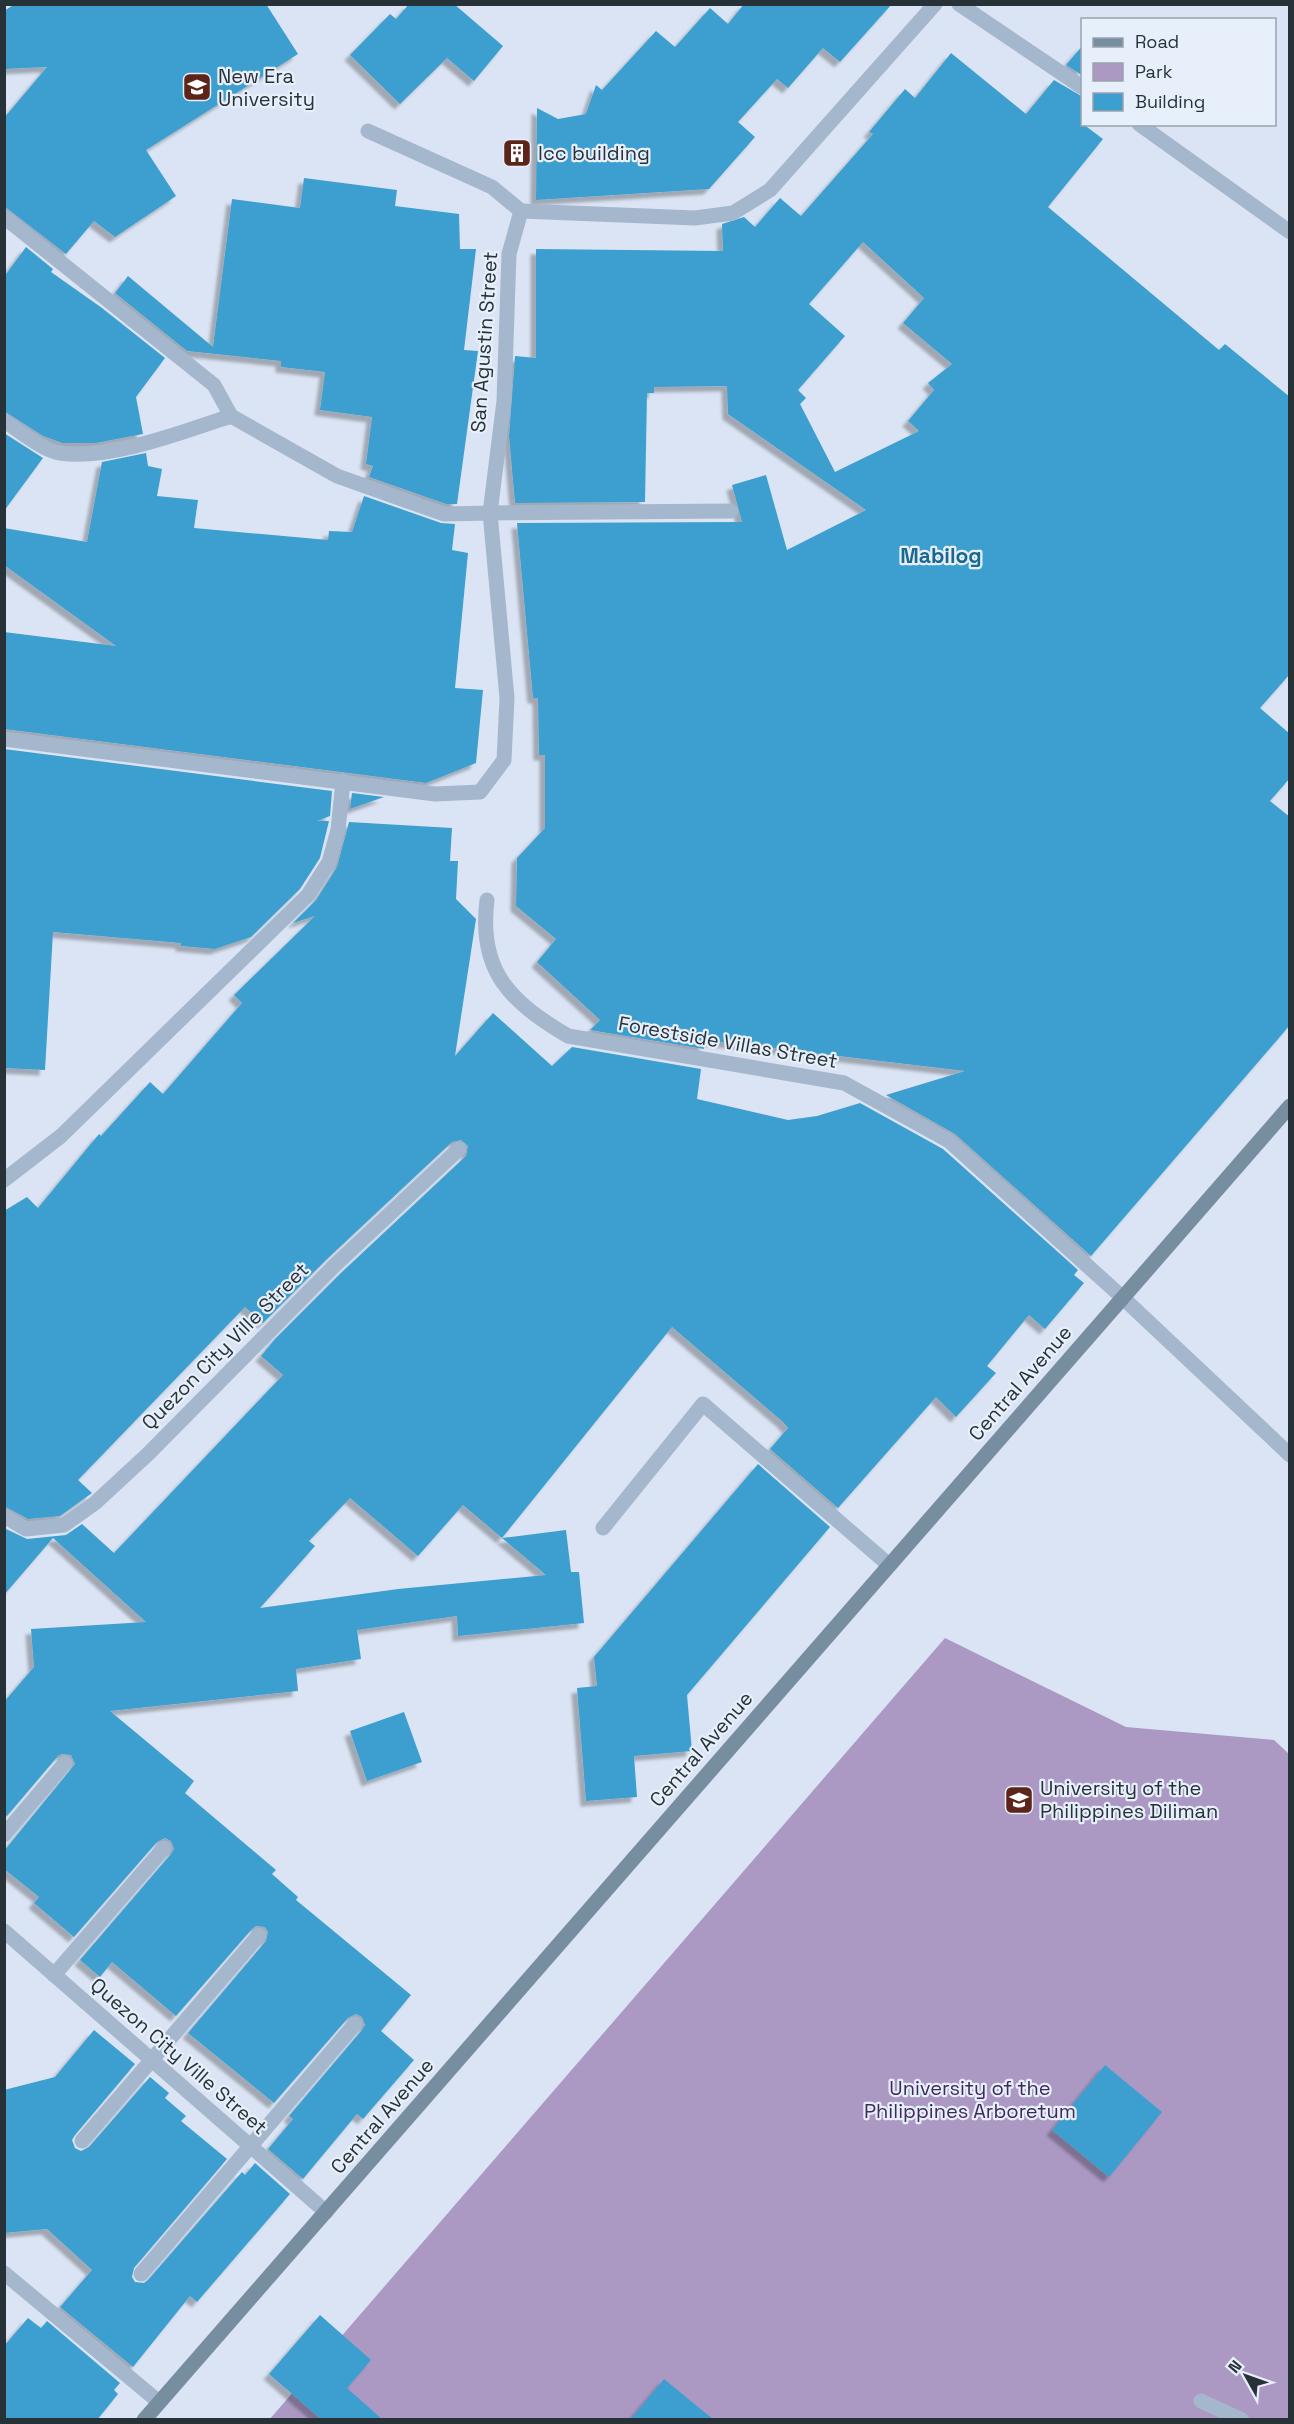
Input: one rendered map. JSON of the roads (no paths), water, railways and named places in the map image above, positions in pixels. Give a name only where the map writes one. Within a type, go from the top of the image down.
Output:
[{"type":"main road","name":"Central Avenue","points":[[144,2420],[1290,1106]]},
{"type":"street","points":[[368,131],[492,187],[521,211],[695,218],[734,213],[771,190],[935,4]]},
{"type":"street","points":[[959,4],[1081,86]]},
{"type":"street","points":[[1142,126],[1290,232]]},
{"type":"street","name":"San Agustin Street","points":[[343,781],[435,794],[480,792],[504,760],[507,698],[490,513],[504,401],[509,254],[521,211]]},
{"type":"street","points":[[4,217],[214,385],[231,416],[337,476],[444,514],[731,511]]},
{"type":"street","points":[[4,421],[58,453],[88,454],[180,433],[231,416]]},
{"type":"street","points":[[4,739],[343,781],[338,830],[329,862],[308,896],[61,1136],[4,1180]]},
{"type":"street","name":"Forestside Villas Street","points":[[487,900],[485,928],[500,982],[519,1003],[543,1021],[568,1036],[844,1083],[949,1141],[1122,1297],[1290,1455]]},
{"type":"street","name":"Quezon City Ville Street","points":[[4,1516],[26,1529],[64,1525],[96,1503],[147,1455],[334,1266],[459,1149]]},
{"type":"street","points":[[603,1528],[703,1404],[889,1566]]},
{"type":"street","points":[[4,1836],[65,1763]]},
{"type":"street","points":[[54,1975],[164,1848]]},
{"type":"street","points":[[82,2141],[259,1935]]},
{"type":"street","name":"Quezon City Ville Street","points":[[7,1938],[54,1975],[326,2212]]},
{"type":"street","points":[[141,2274],[355,2024]]},
{"type":"street","points":[[4,2272],[159,2402]]},
{"type":"street","points":[[1201,2401],[1242,2420]]},
{"type":"place","name":"New Era University","points":[[197,87]]},
{"type":"place","name":"Icc building","points":[[517,153]]},
{"type":"place","name":"University of the Philippines Diliman","points":[[1019,1800]]},
{"type":"district","name":"Mabilog","points":[[941,555]]},
{"type":"park label","name":"University of the Philippines Arboretum","points":[[970,2100]]}]
